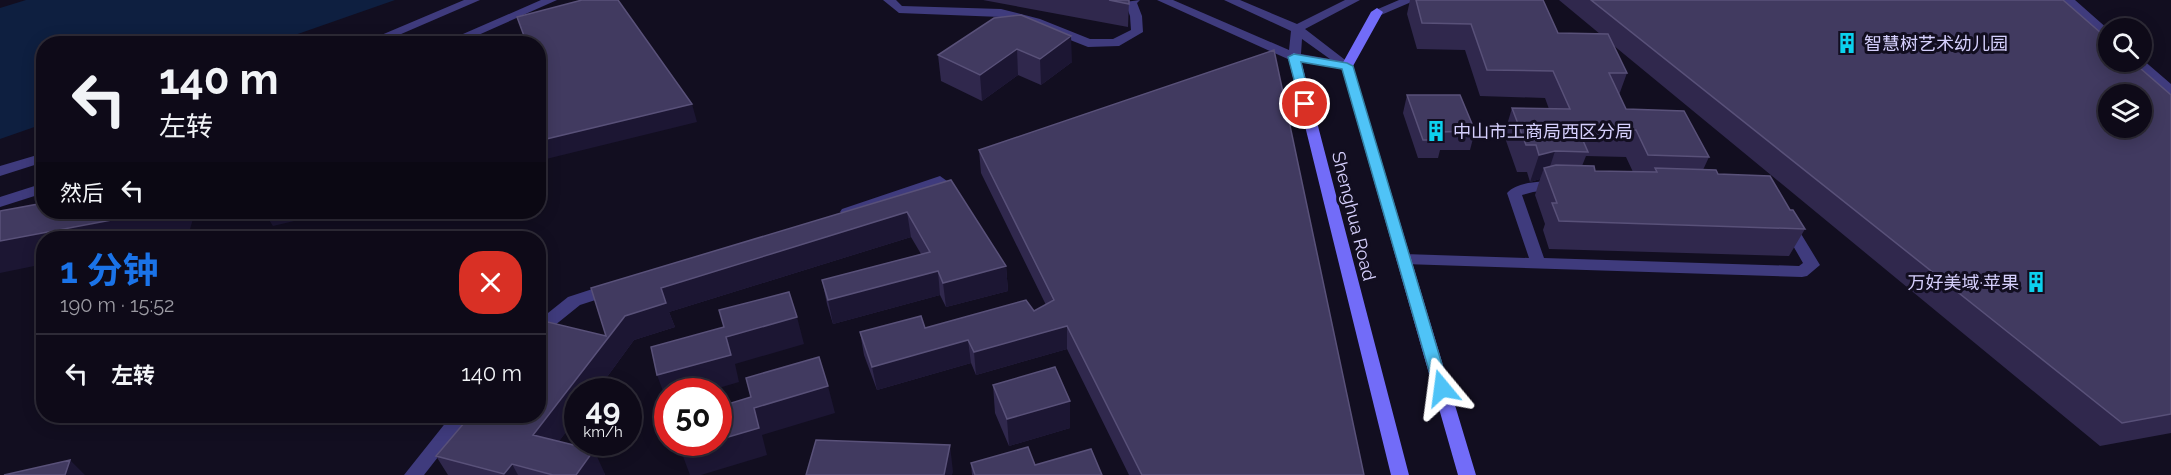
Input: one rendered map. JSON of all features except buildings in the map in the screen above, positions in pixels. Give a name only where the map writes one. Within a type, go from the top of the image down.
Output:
[{"type":"main road","points":[[1347,66],[1377,12]]},
{"type":"main road","name":"Shenghua Road","points":[[1294,57],[1400,475]]},
{"type":"main road","name":"Shenghua Road","points":[[1347,66],[1467,475]]},
{"type":"street","points":[[386,36],[474,0]]},
{"type":"street","points":[[465,36],[551,0]]},
{"type":"street","points":[[889,0],[899,9],[1001,14],[1036,22],[1088,43],[1115,43],[1137,32],[1136,16],[1131,2],[1134,0]]},
{"type":"street","points":[[1163,0],[1294,57],[1347,66]]},
{"type":"street","points":[[1230,0],[1297,29],[1347,66]]},
{"type":"street","points":[[1297,29],[1354,0]]},
{"type":"street","points":[[1377,12],[1410,0]]},
{"type":"street","points":[[2068,0],[2098,26]]},
{"type":"street","name":"Shenghua Road","points":[[1294,57],[1297,29]]},
{"type":"street","points":[[2149,72],[2171,91]]},
{"type":"street","points":[[0,171],[36,160]]},
{"type":"street","points":[[829,218],[940,181]]},
{"type":"street","points":[[1538,263],[1514,193],[1539,186],[1569,186]]},
{"type":"street","points":[[0,202],[36,191]]},
{"type":"street","points":[[1404,259],[1802,272],[1812,265],[1778,207]]},
{"type":"street","points":[[546,323],[573,301],[629,283]]},
{"type":"street","points":[[413,475],[455,423]]},
{"type":"water","points":[[26,0],[395,0],[292,36],[36,36],[36,126],[0,139],[0,8]]},
{"type":"place","name":"智慧树艺术幼儿园","points":[[1847,43]]},
{"type":"place","name":"中山市工商局西区分局","points":[[1436,131]]},
{"type":"place","name":"万好美域·苹果","points":[[2036,282]]},
{"type":"route","points":[[1305,104],[1294,57],[1347,66],[1442,388]]}]
